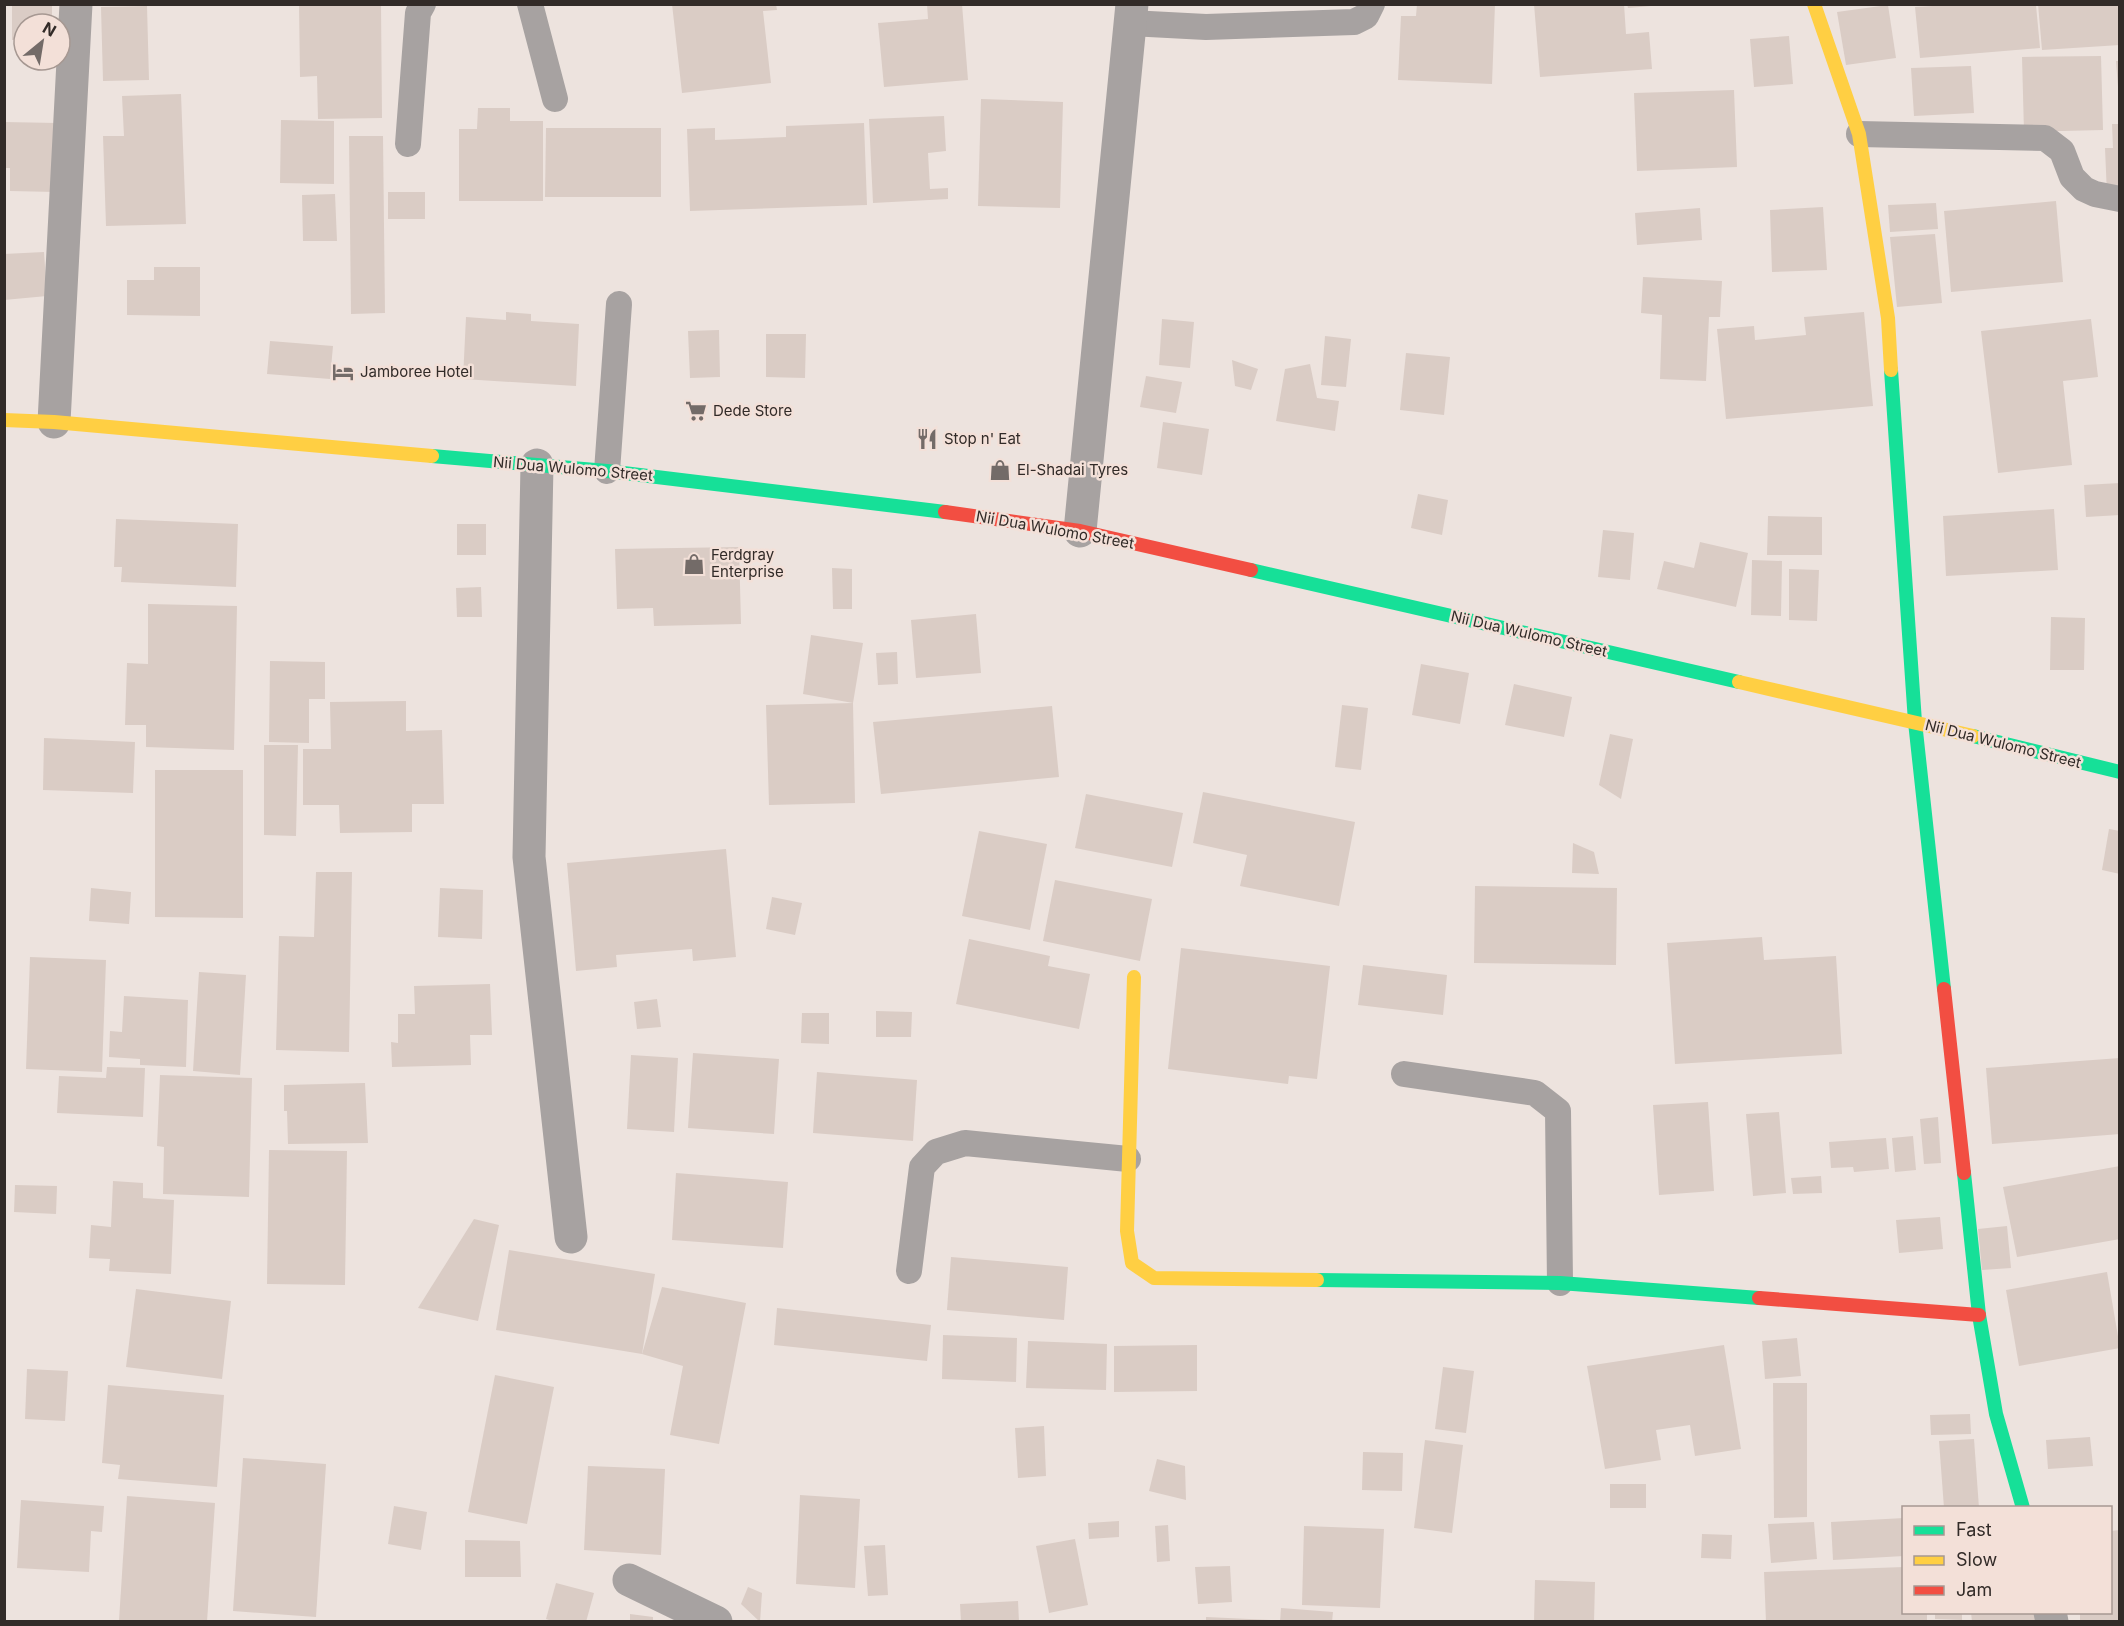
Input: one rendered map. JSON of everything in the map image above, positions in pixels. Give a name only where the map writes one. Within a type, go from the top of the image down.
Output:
[{"type":"street","points":[[54,422],[76,4]]},
{"type":"street","points":[[1814,4],[1859,134],[1888,318],[1915,722],[1979,1315],[1996,1414],[2022,1506]]},
{"type":"street","points":[[1080,531],[1131,14]]},
{"type":"street","name":"Nii Dua Wulomo Street","points":[[4,420],[54,422],[607,471],[886,502],[1080,531],[1915,722],[2120,772]]},
{"type":"street","points":[[537,465],[529,857],[571,1237]]},
{"type":"street","points":[[1134,977],[1127,1231],[1132,1263],[1154,1278],[1560,1283],[1979,1315]]},
{"type":"street","points":[[629,1580],[716,1622]]},
{"type":"lane","points":[[408,144],[418,13],[423,4]]},
{"type":"lane","points":[[530,4],[555,99]]},
{"type":"lane","points":[[1131,14],[1206,27],[1354,21],[1366,16],[1372,4]]},
{"type":"lane","points":[[1859,134],[2045,138],[2062,151],[2072,177],[2084,189],[2095,194],[2120,199]]},
{"type":"lane","points":[[607,471],[619,304]]},
{"type":"lane","points":[[1404,1074],[1535,1093],[1558,1111],[1560,1283]]},
{"type":"lane","points":[[909,1271],[922,1167],[936,1152],[965,1143],[1128,1159]]},
{"type":"building","points":[[12,4],[52,4],[52,12],[12,12]]},
{"type":"building","points":[[299,4],[381,4],[382,118],[318,119],[317,76],[300,77]]},
{"type":"building","points":[[672,4],[776,4],[777,10],[763,11],[771,83],[682,93]]},
{"type":"building","points":[[927,4],[962,4],[968,80],[884,87],[878,23],[928,19]]},
{"type":"building","points":[[1417,4],[1495,4],[1492,84],[1398,80],[1401,16],[1416,16]]},
{"type":"building","points":[[1534,4],[1624,4],[1626,34],[1649,32],[1652,69],[1540,77]]},
{"type":"building","points":[[1627,4],[1651,4],[1651,6],[1628,8]]},
{"type":"building","points":[[2038,4],[2120,4],[2120,45],[2042,50]]},
{"type":"building","points":[[1888,5],[1896,58],[1846,65],[1837,12]]},
{"type":"building","points":[[2036,5],[2040,48],[1920,58],[1915,7]]},
{"type":"building","points":[[147,6],[149,80],[103,81],[101,7]]},
{"type":"building","points":[[1789,36],[1793,84],[1754,87],[1750,39]]},
{"type":"building","points":[[2101,56],[2103,130],[2024,132],[2022,57]]},
{"type":"building","points":[[2116,61],[2120,61],[2120,87],[2118,87]]},
{"type":"building","points":[[1971,66],[1974,113],[1914,116],[1911,68]]},
{"type":"building","points":[[1734,90],[1737,167],[1637,171],[1634,93]]},
{"type":"building","points":[[181,94],[186,224],[106,226],[103,136],[124,136],[122,96]]},
{"type":"building","points":[[981,99],[1063,102],[1060,208],[978,206]]},
{"type":"building","points":[[478,108],[510,108],[510,121],[543,121],[543,201],[459,201],[459,129],[477,129]]},
{"type":"building","points":[[944,116],[946,151],[928,153],[930,189],[948,188],[948,199],[873,203],[869,119]]},
{"type":"building","points":[[281,120],[334,121],[334,184],[280,183]]},
{"type":"building","points":[[4,122],[57,123],[56,192],[10,191],[10,168],[4,168]]},
{"type":"building","points":[[864,123],[867,205],[690,211],[687,129],[715,128],[715,140],[786,137],[786,126]]},
{"type":"building","points":[[2112,124],[2120,124],[2120,194],[2107,195],[2105,148],[2113,148]]},
{"type":"building","points":[[546,128],[661,128],[661,197],[545,197]]},
{"type":"building","points":[[349,136],[383,136],[385,313],[351,314]]},
{"type":"building","points":[[388,192],[425,192],[425,219],[388,219]]},
{"type":"building","points":[[335,194],[337,241],[303,241],[302,195]]},
{"type":"building","points":[[2056,201],[2063,282],[1951,292],[1944,211]]},
{"type":"building","points":[[1936,203],[1938,229],[1890,232],[1888,205]]},
{"type":"building","points":[[1823,207],[1827,270],[1772,272],[1770,210]]},
{"type":"building","points":[[1700,208],[1702,240],[1637,245],[1635,213]]},
{"type":"building","points":[[1935,234],[1942,303],[1897,307],[1890,237]]},
{"type":"building","points":[[44,252],[47,296],[4,300],[4,254]]},
{"type":"building","points":[[154,267],[200,267],[200,316],[127,315],[127,280],[154,280]]},
{"type":"building","points":[[1643,277],[1722,281],[1720,317],[1709,317],[1706,381],[1660,379],[1662,315],[1641,313]]},
{"type":"building","points":[[506,312],[531,314],[531,321],[579,324],[576,386],[463,379],[466,317],[506,320]]},
{"type":"building","points":[[1864,312],[1873,406],[1726,419],[1717,329],[1754,326],[1755,340],[1806,335],[1804,317]]},
{"type":"building","points":[[1162,319],[1194,322],[1190,368],[1159,365]]},
{"type":"building","points":[[2091,319],[2098,377],[2063,381],[2072,465],[1998,473],[1981,331]]},
{"type":"building","points":[[719,330],[720,377],[690,378],[688,331]]},
{"type":"building","points":[[766,334],[806,334],[805,378],[766,377]]},
{"type":"building","points":[[1325,336],[1351,339],[1346,387],[1321,385]]},
{"type":"building","points":[[270,341],[333,346],[330,379],[267,374]]},
{"type":"building","points":[[1406,353],[1450,357],[1444,415],[1400,410]]},
{"type":"building","points":[[1232,360],[1258,369],[1251,390],[1235,386]]},
{"type":"building","points":[[1310,364],[1317,398],[1339,401],[1335,431],[1276,421],[1285,369]]},
{"type":"building","points":[[1146,376],[1182,382],[1176,413],[1140,407]]},
{"type":"building","points":[[1163,422],[1209,429],[1202,475],[1157,468]]},
{"type":"building","points":[[2120,483],[2120,515],[2086,517],[2084,485]]},
{"type":"building","points":[[1418,494],[1448,500],[1442,535],[1411,528]]},
{"type":"building","points":[[2054,509],[2058,570],[1946,576],[1943,516]]},
{"type":"building","points":[[1768,516],[1822,517],[1822,555],[1767,555]]},
{"type":"building","points":[[116,519],[238,524],[236,587],[121,582],[122,567],[114,567]]},
{"type":"building","points":[[457,524],[486,524],[486,555],[457,555]]},
{"type":"building","points":[[1603,530],[1634,533],[1630,580],[1598,577]]},
{"type":"building","points":[[1700,542],[1748,553],[1736,607],[1657,589],[1664,561],[1694,568]]},
{"type":"building","points":[[739,547],[741,624],[654,626],[653,608],[617,609],[615,549]]},
{"type":"building","points":[[1752,560],[1782,561],[1781,616],[1751,615]]},
{"type":"building","points":[[832,568],[852,569],[852,609],[833,609]]},
{"type":"building","points":[[1789,569],[1819,570],[1817,621],[1789,620]]},
{"type":"building","points":[[481,587],[482,617],[457,617],[456,588]]},
{"type":"building","points":[[148,604],[237,606],[234,750],[146,747],[146,725],[125,725],[127,663],[148,664]]},
{"type":"building","points":[[976,614],[981,673],[916,678],[911,620]]},
{"type":"building","points":[[2051,617],[2085,618],[2084,670],[2050,670]]},
{"type":"building","points":[[811,635],[863,643],[853,703],[803,694]]},
{"type":"building","points":[[897,652],[898,684],[878,685],[876,653]]},
{"type":"building","points":[[270,661],[325,662],[325,699],[309,699],[309,743],[269,742]]},
{"type":"building","points":[[1421,664],[1469,673],[1460,724],[1412,715]]},
{"type":"building","points":[[1514,684],[1572,697],[1564,737],[1505,725]]},
{"type":"building","points":[[406,701],[406,731],[442,730],[444,804],[412,804],[412,832],[340,833],[339,805],[303,805],[303,749],[331,749],[330,702]]},
{"type":"building","points":[[853,703],[855,803],[769,805],[766,705]]},
{"type":"building","points":[[1342,705],[1368,708],[1361,770],[1335,767]]},
{"type":"building","points":[[1052,706],[1059,777],[881,794],[873,722]]},
{"type":"building","points":[[1610,734],[1633,739],[1621,799],[1599,785]]},
{"type":"building","points":[[44,738],[135,742],[133,793],[43,790]]},
{"type":"building","points":[[264,745],[298,745],[296,836],[264,835]]},
{"type":"building","points":[[155,770],[243,770],[243,918],[155,917]]},
{"type":"building","points":[[1203,792],[1355,822],[1339,906],[1240,886],[1247,855],[1193,843]]},
{"type":"building","points":[[1086,794],[1183,813],[1172,867],[1075,848]]},
{"type":"building","points":[[2109,829],[2120,831],[2120,874],[2102,870]]},
{"type":"building","points":[[979,831],[1047,844],[1030,930],[962,916]]},
{"type":"building","points":[[1573,843],[1594,852],[1599,874],[1572,873]]},
{"type":"building","points":[[726,849],[736,957],[693,961],[692,949],[616,955],[617,967],[576,971],[567,863]]},
{"type":"building","points":[[316,872],[352,872],[349,1052],[276,1050],[279,936],[314,937]]},
{"type":"building","points":[[1055,880],[1152,899],[1140,961],[1043,941]]},
{"type":"building","points":[[1475,886],[1617,888],[1616,965],[1474,963]]},
{"type":"building","points":[[91,888],[131,892],[129,924],[89,921]]},
{"type":"building","points":[[440,888],[483,890],[482,939],[438,937]]},
{"type":"building","points":[[772,897],[802,903],[795,935],[766,929]]},
{"type":"building","points":[[1762,937],[1764,960],[1836,956],[1842,1054],[1675,1064],[1667,943]]},
{"type":"building","points":[[969,939],[1050,956],[1048,966],[1090,974],[1079,1029],[956,1004]]},
{"type":"building","points":[[1181,948],[1330,966],[1317,1079],[1289,1076],[1288,1084],[1168,1069]]},
{"type":"building","points":[[30,957],[106,960],[102,1072],[26,1069]]},
{"type":"building","points":[[1363,965],[1447,975],[1443,1015],[1358,1005]]},
{"type":"building","points":[[199,972],[246,975],[240,1075],[193,1071]]},
{"type":"building","points":[[490,984],[492,1035],[470,1035],[471,1065],[392,1067],[391,1042],[398,1043],[398,1014],[415,1014],[414,986]]},
{"type":"building","points":[[124,996],[188,1000],[186,1067],[140,1065],[140,1059],[109,1057],[110,1031],[122,1032]]},
{"type":"building","points":[[657,999],[661,1027],[637,1029],[634,1002]]},
{"type":"building","points":[[876,1011],[912,1012],[911,1037],[876,1037]]},
{"type":"building","points":[[802,1013],[829,1013],[829,1044],[801,1043]]},
{"type":"building","points":[[693,1053],[779,1059],[774,1134],[688,1128]]},
{"type":"building","points":[[631,1055],[678,1058],[674,1132],[627,1129]]},
{"type":"building","points":[[2120,1058],[2120,1134],[1992,1144],[1986,1068]]},
{"type":"building","points":[[107,1067],[145,1068],[143,1117],[57,1113],[59,1076],[106,1078]]},
{"type":"building","points":[[817,1072],[917,1080],[913,1141],[813,1133]]},
{"type":"building","points":[[160,1075],[252,1078],[249,1197],[163,1194],[164,1147],[157,1146]]},
{"type":"building","points":[[365,1083],[368,1143],[288,1144],[284,1085]]},
{"type":"building","points":[[1708,1102],[1714,1191],[1659,1195],[1653,1105]]},
{"type":"building","points":[[1779,1112],[1786,1193],[1753,1196],[1746,1114]]},
{"type":"building","points":[[1938,1117],[1941,1163],[1924,1164],[1920,1119]]},
{"type":"building","points":[[1913,1136],[1916,1170],[1895,1172],[1892,1138]]},
{"type":"building","points":[[1886,1138],[1889,1169],[1854,1172],[1853,1167],[1831,1168],[1829,1142]]},
{"type":"building","points":[[269,1150],[347,1151],[345,1285],[267,1284]]},
{"type":"building","points":[[2120,1166],[2120,1239],[2017,1257],[2003,1187]]},
{"type":"building","points":[[676,1173],[788,1182],[783,1248],[672,1240]]},
{"type":"building","points":[[1821,1176],[1822,1193],[1793,1194],[1791,1178]]},
{"type":"building","points":[[113,1181],[143,1183],[143,1198],[174,1200],[171,1274],[109,1271],[110,1259],[89,1258],[91,1225],[111,1227]]},
{"type":"building","points":[[15,1185],[57,1186],[56,1214],[14,1212]]},
{"type":"building","points":[[1940,1217],[1943,1249],[1899,1253],[1896,1220]]},
{"type":"building","points":[[474,1219],[499,1225],[478,1321],[418,1308]]},
{"type":"building","points":[[2007,1226],[2011,1268],[1982,1270],[1978,1229]]},
{"type":"building","points":[[509,1250],[655,1274],[642,1354],[496,1330]]},
{"type":"building","points":[[951,1257],[1068,1267],[1064,1320],[947,1310]]},
{"type":"building","points":[[2107,1272],[2120,1348],[2019,1366],[2006,1290]]},
{"type":"building","points":[[662,1287],[746,1303],[719,1444],[670,1435],[683,1366],[642,1354]]},
{"type":"building","points":[[136,1289],[231,1301],[222,1379],[126,1367]]},
{"type":"building","points":[[777,1308],[931,1325],[927,1361],[774,1345]]},
{"type":"building","points":[[943,1335],[1017,1338],[1016,1382],[942,1379]]},
{"type":"building","points":[[1797,1338],[1801,1376],[1765,1379],[1762,1341]]},
{"type":"building","points":[[1028,1341],[1107,1344],[1106,1390],[1026,1388]]},
{"type":"building","points":[[1197,1345],[1197,1391],[1114,1392],[1114,1346]]},
{"type":"building","points":[[1724,1345],[1741,1449],[1695,1456],[1690,1425],[1656,1430],[1661,1460],[1605,1469],[1587,1366]]},
{"type":"building","points":[[1443,1367],[1474,1371],[1466,1433],[1435,1429]]},
{"type":"building","points":[[27,1369],[68,1371],[65,1421],[25,1419]]},
{"type":"building","points":[[495,1375],[554,1387],[527,1524],[468,1512]]},
{"type":"building","points":[[1773,1383],[1807,1383],[1807,1517],[1774,1518]]},
{"type":"building","points":[[108,1385],[224,1395],[217,1487],[118,1479],[120,1465],[102,1463]]},
{"type":"building","points":[[1970,1414],[1971,1434],[1931,1435],[1930,1415]]},
{"type":"building","points":[[1044,1426],[1046,1476],[1018,1478],[1015,1428]]},
{"type":"building","points":[[2090,1437],[2093,1466],[2048,1469],[2046,1440]]},
{"type":"building","points":[[1974,1439],[1979,1506],[1944,1506],[1939,1441]]},
{"type":"building","points":[[1425,1440],[1463,1445],[1452,1533],[1414,1528]]},
{"type":"building","points":[[1363,1452],[1403,1453],[1402,1491],[1362,1490]]},
{"type":"building","points":[[243,1458],[326,1464],[316,1617],[233,1611]]},
{"type":"building","points":[[1157,1459],[1185,1466],[1186,1500],[1149,1491]]},
{"type":"building","points":[[588,1466],[665,1469],[661,1555],[584,1550]]},
{"type":"building","points":[[1610,1484],[1646,1484],[1646,1508],[1610,1508]]},
{"type":"building","points":[[800,1495],[860,1499],[855,1588],[796,1584]]},
{"type":"building","points":[[127,1496],[215,1503],[207,1622],[119,1621]]},
{"type":"building","points":[[21,1500],[104,1506],[102,1532],[91,1531],[89,1572],[17,1568]]},
{"type":"building","points":[[394,1506],[427,1512],[421,1550],[388,1544]]},
{"type":"building","points":[[1902,1518],[1902,1556],[1833,1560],[1831,1522]]},
{"type":"building","points":[[1119,1521],[1119,1537],[1089,1539],[1088,1523]]},
{"type":"building","points":[[1814,1522],[1817,1559],[1771,1563],[1768,1524]]},
{"type":"building","points":[[1168,1525],[1170,1561],[1157,1562],[1155,1526]]},
{"type":"building","points":[[1304,1526],[1384,1529],[1380,1608],[1302,1605]]},
{"type":"building","points":[[2120,1530],[2120,1622],[2080,1622],[2080,1614],[2112,1614],[2112,1531]]},
{"type":"building","points":[[1702,1534],[1732,1535],[1731,1559],[1701,1558]]},
{"type":"building","points":[[1075,1539],[1088,1605],[1049,1613],[1036,1546]]},
{"type":"building","points":[[465,1540],[520,1541],[521,1577],[465,1577]]},
{"type":"building","points":[[885,1545],[888,1595],[868,1596],[864,1546]]},
{"type":"building","points":[[1230,1566],[1232,1602],[1198,1604],[1195,1567]]},
{"type":"building","points":[[1902,1567],[1902,1614],[1927,1614],[1927,1622],[1766,1622],[1764,1572]]},
{"type":"building","points":[[1535,1580],[1595,1582],[1594,1622],[1534,1622]]},
{"type":"building","points":[[556,1583],[594,1593],[586,1622],[555,1622],[546,1619]]},
{"type":"building","points":[[748,1587],[762,1593],[760,1622],[741,1604]]},
{"type":"building","points":[[1018,1601],[1019,1622],[961,1622],[960,1604]]},
{"type":"building","points":[[1281,1608],[1333,1612],[1332,1622],[1280,1622]]},
{"type":"building","points":[[630,1614],[653,1617],[653,1622],[630,1622]]},
{"type":"building","points":[[1935,1614],[1962,1614],[1962,1620],[1935,1619]]},
{"type":"building","points":[[1971,1614],[2036,1614],[2037,1622],[1972,1622]]},
{"type":"building","points":[[1206,1617],[1271,1620],[1271,1622],[1206,1622]]},
{"type":"traffic: fast","points":[[1891,370],[1915,722],[1944,989]]},
{"type":"traffic: fast","points":[[432,456],[607,471],[945,512]]},
{"type":"traffic: fast","points":[[1251,570],[1739,682]]},
{"type":"traffic: fast","points":[[1973,736],[2120,772]]},
{"type":"traffic: fast","points":[[1964,1173],[1979,1315],[1996,1414],[2022,1506]]},
{"type":"traffic: fast","points":[[1317,1280],[1560,1283],[1759,1298]]},
{"type":"traffic: slow","points":[[1814,4],[1859,134],[1888,318],[1891,370]]},
{"type":"traffic: slow","points":[[4,420],[54,422],[432,456]]},
{"type":"traffic: slow","points":[[1739,682],[1973,736]]},
{"type":"traffic: slow","points":[[1134,977],[1127,1231],[1132,1263],[1154,1278],[1317,1280]]},
{"type":"traffic: jam","points":[[945,512],[1080,531],[1251,570]]},
{"type":"traffic: jam","points":[[1944,989],[1964,1173]]},
{"type":"traffic: jam","points":[[1759,1298],[1979,1315]]},
{"type":"place","name":"Jamboree Hotel","points":[[343,372]]},
{"type":"place","name":"Dede Store","points":[[696,411]]},
{"type":"place","name":"Stop n' Eat","points":[[927,439]]},
{"type":"place","name":"El-Shadai Tyres","points":[[1000,470]]},
{"type":"place","name":"Ferdgray Enterprise","points":[[694,564]]}]
